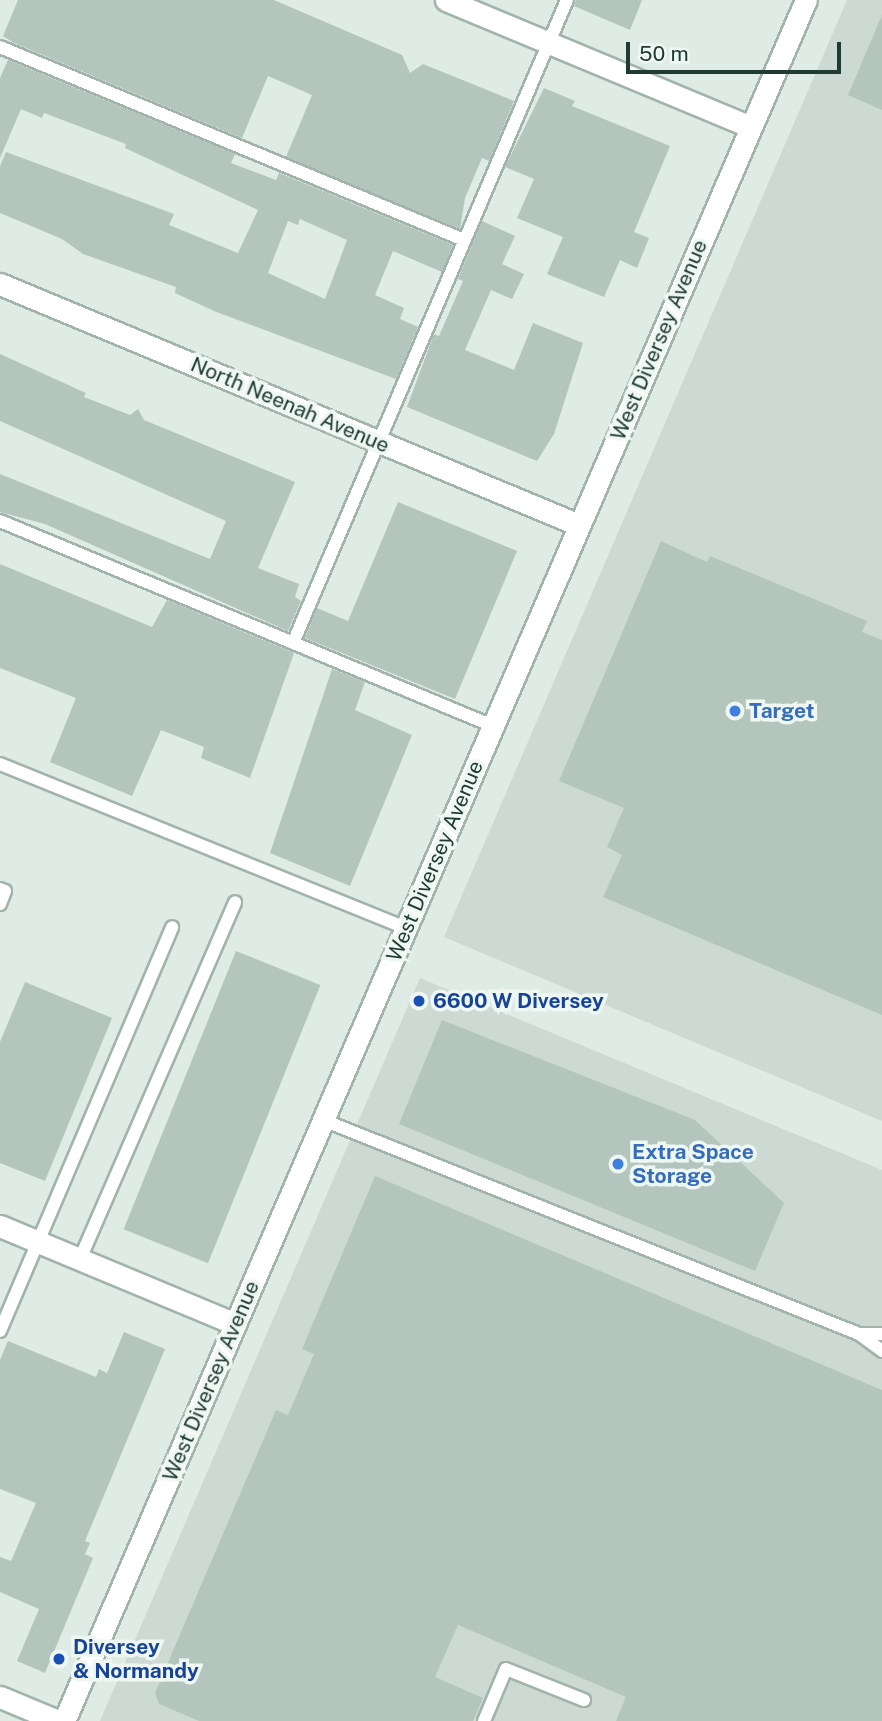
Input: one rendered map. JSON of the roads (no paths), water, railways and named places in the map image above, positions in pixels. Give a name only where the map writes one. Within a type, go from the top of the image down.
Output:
[{"type":"main road","points":[[446,0],[751,127]]},
{"type":"main road","name":"West Diversey Avenue","points":[[64,1721],[806,0]]},
{"type":"main road","name":"North Neenah Avenue","points":[[0,284],[579,526]]},
{"type":"main road","points":[[0,1226],[235,1324]]},
{"type":"main road","points":[[0,1697],[58,1721]]},
{"type":"lane","points":[[293,643],[567,0]]},
{"type":"lane","points":[[0,47],[464,240]]},
{"type":"lane","points":[[0,521],[493,726]]},
{"type":"lane","points":[[0,764],[406,928]]},
{"type":"lane","points":[[0,889],[5,891],[0,904]]},
{"type":"lane","points":[[80,1259],[235,902]]},
{"type":"lane","points":[[0,1331],[172,927]]},
{"type":"lane","points":[[323,1120],[859,1334],[882,1351]]},
{"type":"lane","points":[[859,1334],[882,1334]]},
{"type":"lane","points":[[484,1721],[506,1670],[584,1700]]},
{"type":"place","name":"Target","points":[[735,711]]},
{"type":"place","name":"6600 W Diversey","points":[[419,1001]]},
{"type":"place","name":"Extra Space Storage","points":[[618,1164]]},
{"type":"place","name":"Diversey & Normandy","points":[[59,1659]]}]
